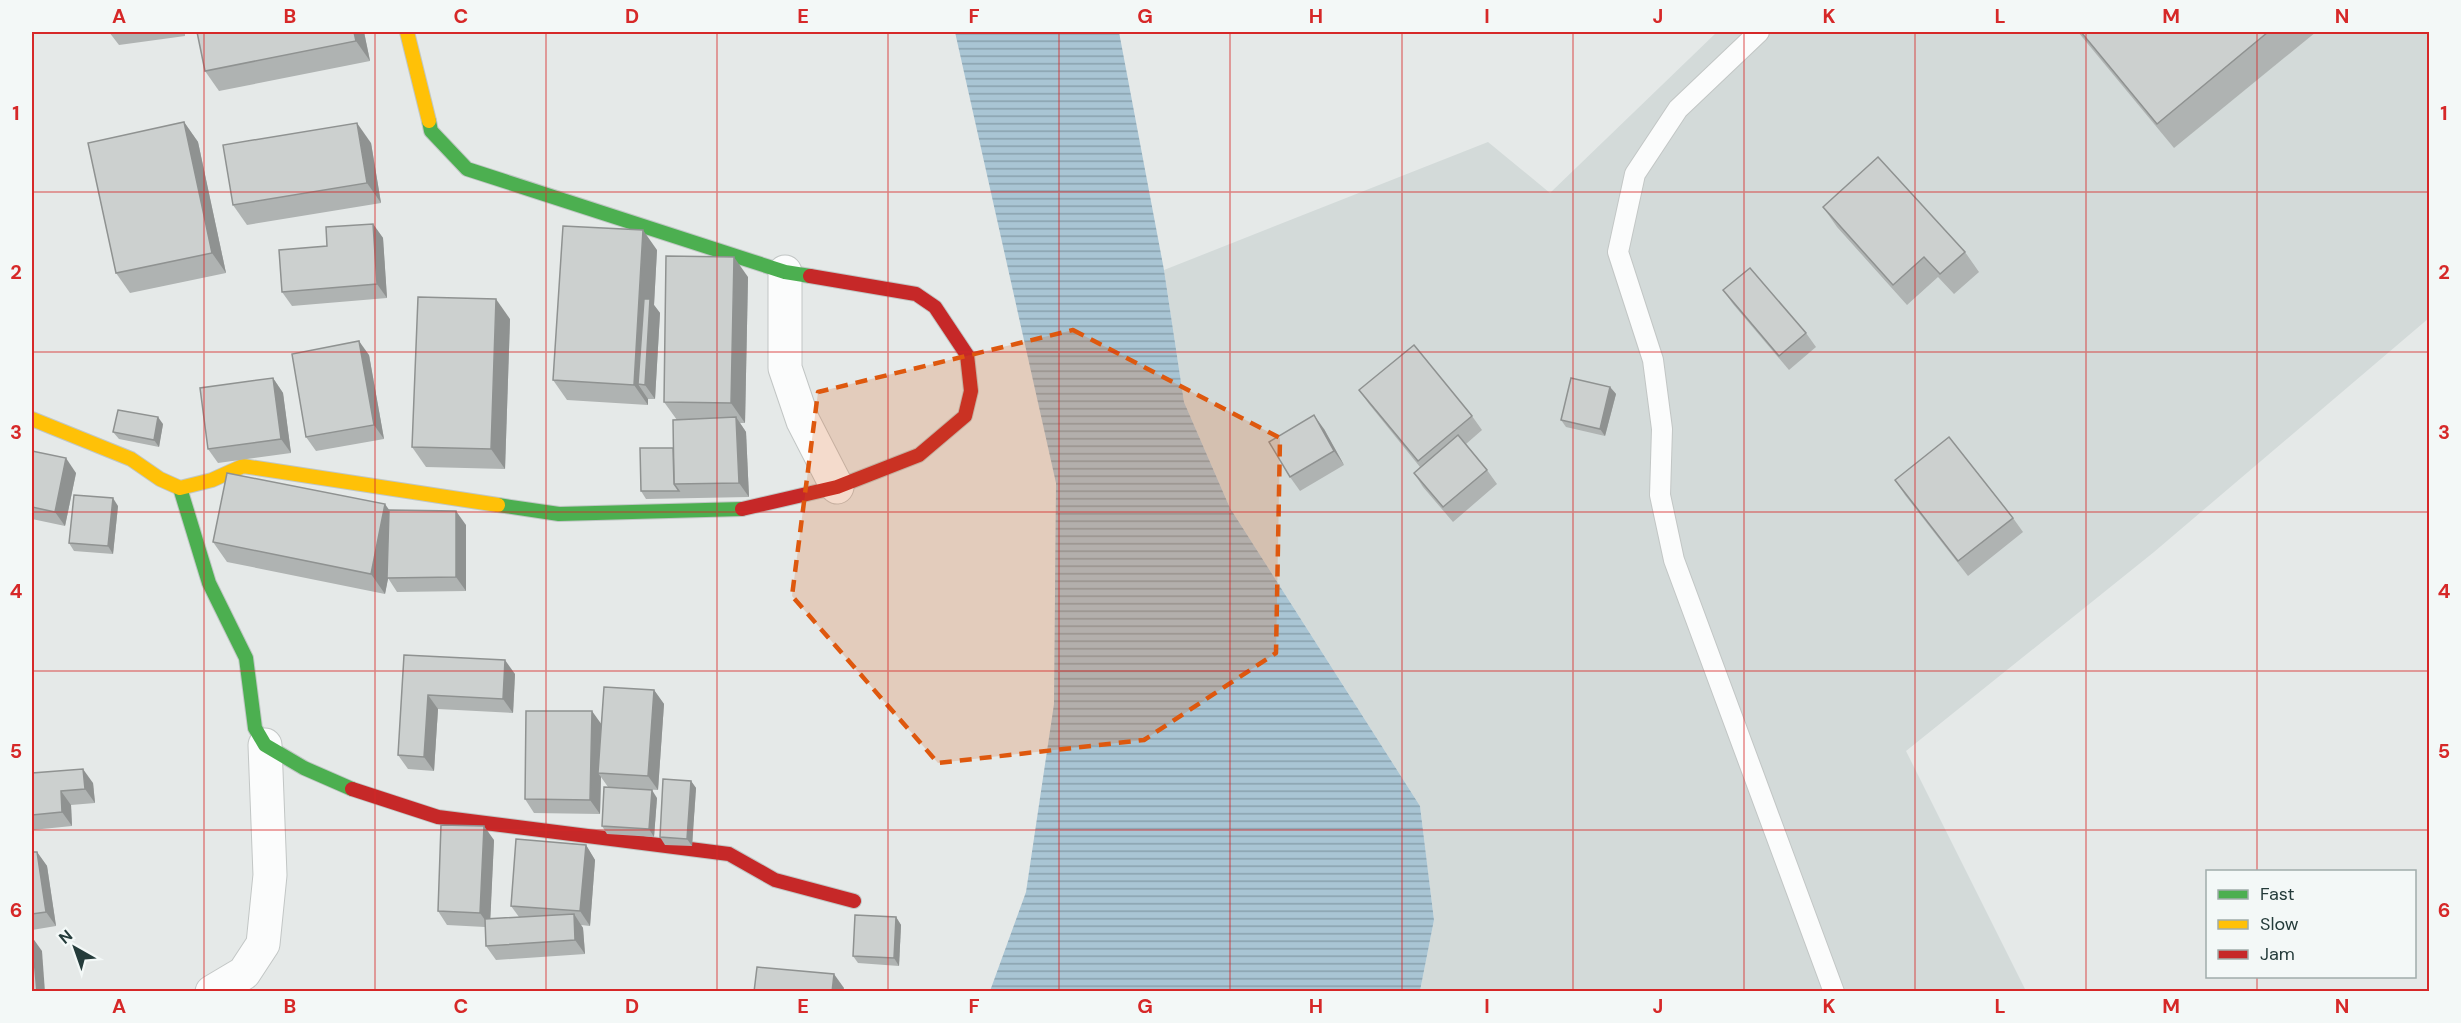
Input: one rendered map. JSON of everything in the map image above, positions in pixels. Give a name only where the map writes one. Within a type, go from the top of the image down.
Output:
[{"type":"street","points":[[32,419],[131,459],[160,479],[180,488],[212,480],[243,466],[559,514],[744,509],[837,487],[919,454],[965,416],[970,391],[967,355],[935,307],[916,294],[785,272],[467,169],[431,131],[407,32]]},
{"type":"street","points":[[785,272],[785,368],[803,421],[837,487]]},
{"type":"street","points":[[180,488],[209,583],[246,658],[255,728],[265,745],[270,875],[263,944],[244,973],[212,992]]},
{"type":"street","points":[[265,745],[304,768],[344,786],[438,817],[729,854],[775,880],[854,901]]},
{"type":"lane","points":[[1759,32],[1678,109],[1635,174],[1618,252],[1653,360],[1662,429],[1660,495],[1674,560],[1834,992]]},
{"type":"highlighted area","points":[[1073,330],[1280,438],[1276,653],[1144,740],[938,763],[792,596],[818,392]]},
{"type":"shaded area","points":[[1717,32],[2429,32],[2429,318],[2154,552],[1906,751],[2026,991],[1420,991],[1434,920],[1420,806],[1230,508],[1184,402],[1164,270],[1488,142],[1550,193]]},
{"type":"water","points":[[955,32],[1119,32],[1164,270],[1184,402],[1230,508],[1420,806],[1434,920],[1420,991],[990,991],[1026,892],[1054,704],[1056,483]]},
{"type":"building","points":[[197,32],[354,32],[356,41],[205,71]]},
{"type":"building","points":[[2081,32],[2268,32],[2157,124]]},
{"type":"building","points":[[184,122],[212,253],[116,273],[88,143]]},
{"type":"building","points":[[357,123],[367,183],[233,205],[223,145]]},
{"type":"building","points":[[1878,157],[1965,252],[1940,274],[1924,257],[1893,285],[1823,207]]},
{"type":"building","points":[[373,224],[377,284],[282,292],[279,250],[327,246],[326,227]]},
{"type":"building","points":[[563,226],[643,230],[634,385],[553,380]]},
{"type":"building","points":[[666,256],[734,257],[731,403],[664,402]]},
{"type":"building","points":[[1750,268],[1806,333],[1779,356],[1723,290]]},
{"type":"building","points":[[418,297],[496,299],[491,449],[412,447]]},
{"type":"building","points":[[644,299],[650,299],[645,385],[638,384]]},
{"type":"building","points":[[359,341],[374,425],[306,437],[292,354]]},
{"type":"building","points":[[1414,345],[1472,416],[1418,461],[1359,390]]},
{"type":"building","points":[[273,378],[281,439],[208,449],[200,388]]},
{"type":"building","points":[[1571,378],[1610,387],[1600,429],[1561,420]]},
{"type":"building","points":[[118,410],[158,417],[154,440],[113,432]]},
{"type":"building","points":[[1314,415],[1334,451],[1290,477],[1269,442]]},
{"type":"building","points":[[736,417],[739,483],[674,484],[673,420]]},
{"type":"building","points":[[1458,435],[1487,470],[1443,507],[1414,473]]},
{"type":"building","points":[[1949,437],[2013,518],[1958,561],[1895,480]]},
{"type":"building","points":[[640,448],[673,448],[674,484],[679,491],[641,491]]},
{"type":"building","points":[[32,451],[66,458],[55,512],[32,507]]},
{"type":"building","points":[[227,473],[385,504],[371,574],[213,542]]},
{"type":"building","points":[[74,495],[113,498],[108,546],[69,543]]},
{"type":"building","points":[[389,510],[456,511],[456,577],[387,578]]},
{"type":"building","points":[[404,655],[505,660],[503,699],[428,695],[424,757],[398,755]]},
{"type":"building","points":[[604,687],[654,690],[648,776],[598,773]]},
{"type":"building","points":[[526,711],[592,711],[590,800],[525,799]]},
{"type":"building","points":[[83,769],[85,789],[61,791],[62,812],[32,815],[32,773]]},
{"type":"building","points":[[663,779],[691,781],[687,839],[660,837]]},
{"type":"building","points":[[604,787],[652,790],[649,829],[602,826]]},
{"type":"building","points":[[441,825],[484,826],[480,913],[438,911]]},
{"type":"building","points":[[516,839],[586,845],[580,911],[511,906]]},
{"type":"building","points":[[32,852],[37,852],[46,912],[32,914]]},
{"type":"building","points":[[574,914],[575,940],[486,946],[485,919]]},
{"type":"building","points":[[855,915],[896,917],[894,958],[853,956]]},
{"type":"building","points":[[32,937],[37,992],[32,992]]},
{"type":"building","points":[[757,967],[834,974],[832,992],[754,992]]},
{"type":"traffic: fast","points":[[429,121],[431,131],[467,169],[785,272],[810,276]]},
{"type":"traffic: fast","points":[[180,488],[209,583],[246,658],[255,728],[265,745],[304,768],[352,789]]},
{"type":"traffic: fast","points":[[498,505],[559,514],[742,509]]},
{"type":"traffic: slow","points":[[407,32],[429,121]]},
{"type":"traffic: slow","points":[[32,419],[131,459],[160,479],[180,488],[212,480],[243,466],[498,505]]},
{"type":"traffic: jam","points":[[742,509],[837,487],[919,455],[965,416],[971,391],[967,355],[935,307],[916,294],[810,276]]},
{"type":"traffic: jam","points":[[352,789],[438,817],[729,854],[775,880],[854,901]]}]
